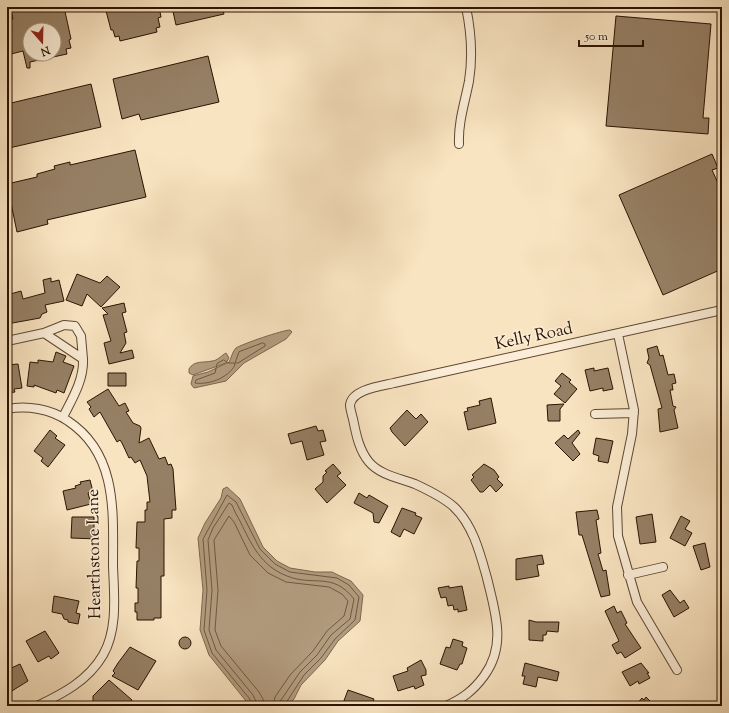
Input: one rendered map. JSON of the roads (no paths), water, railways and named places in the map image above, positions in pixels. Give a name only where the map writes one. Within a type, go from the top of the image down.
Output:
[{"type":"street","points":[[459,144],[460,124],[471,60],[470,26],[466,7]]},
{"type":"street","name":"Kelly Road","points":[[446,706],[465,697],[473,690],[486,673],[496,652],[498,633],[496,616],[478,547],[468,526],[454,507],[432,492],[381,471],[368,461],[359,443],[356,432],[350,406],[353,398],[364,391],[394,383],[722,310]]},
{"type":"street","points":[[7,341],[44,333],[64,325],[73,325],[78,330],[81,336],[84,359],[83,370],[78,385],[63,417]]},
{"type":"street","points":[[44,333],[84,359]]},
{"type":"street","points":[[618,334],[632,397],[634,413],[632,434],[617,515],[619,542],[628,575],[642,613],[677,670]]},
{"type":"street","name":"Hearthstone Lane","points":[[7,409],[27,408],[46,411],[63,417],[83,432],[92,443],[103,462],[108,477],[112,504],[113,615],[107,646],[92,670],[76,685],[37,706]]},
{"type":"street","points":[[596,414],[634,413]]},
{"type":"street","points":[[628,575],[663,567]]},
{"type":"water","points":[[290,330],[292,332],[286,339],[244,363],[226,381],[194,388],[191,384],[193,376],[208,372],[229,362],[236,348],[279,332]]},
{"type":"water","points":[[226,353],[229,358],[226,363],[193,375],[189,373],[189,369],[194,364],[199,362],[214,361]]},
{"type":"water","points":[[227,487],[240,499],[263,547],[277,561],[290,568],[315,572],[332,572],[351,581],[363,595],[360,621],[338,641],[325,660],[301,685],[294,699],[287,706],[250,706],[209,655],[200,630],[203,590],[198,538],[205,523],[221,498],[223,489]]}]
